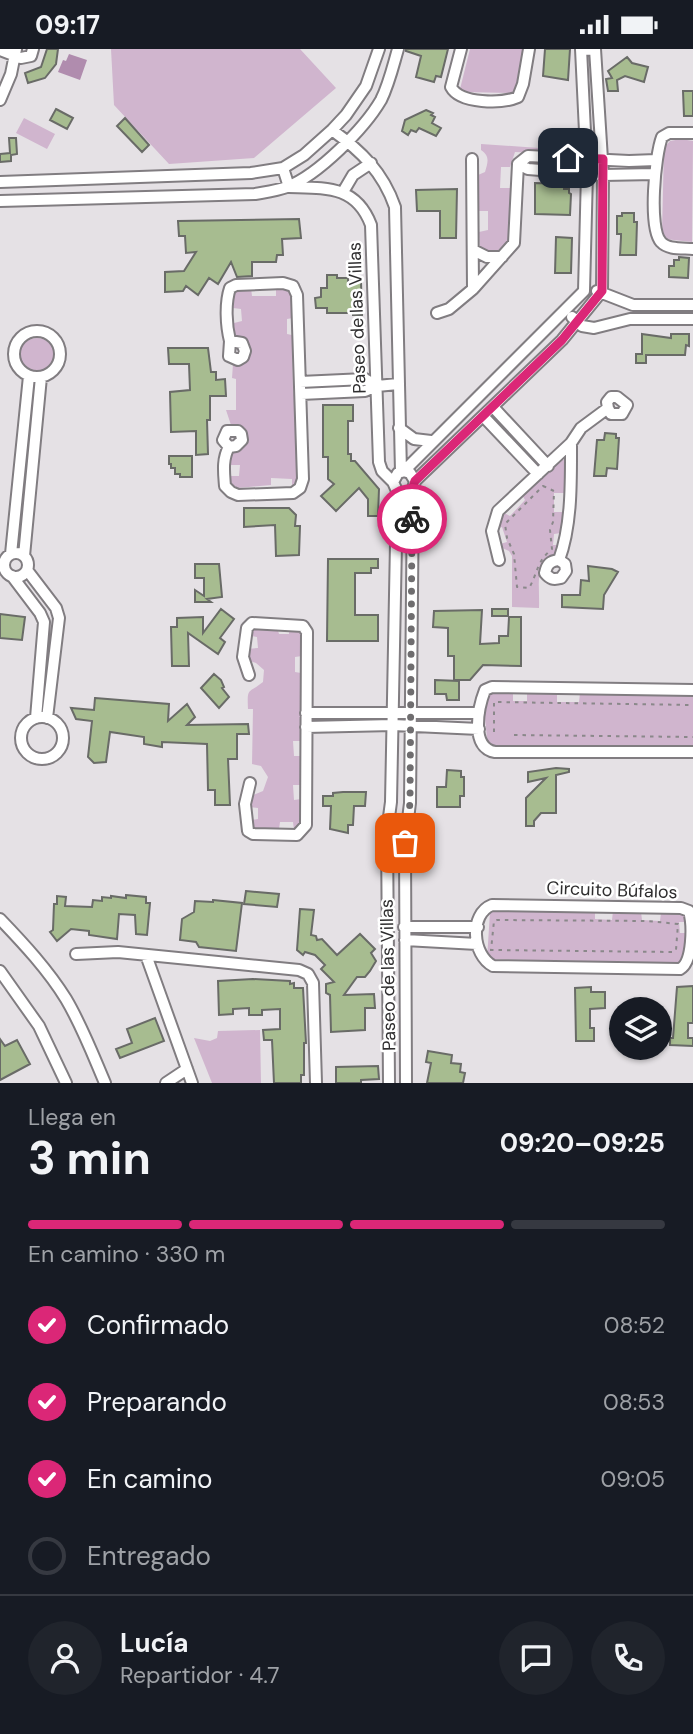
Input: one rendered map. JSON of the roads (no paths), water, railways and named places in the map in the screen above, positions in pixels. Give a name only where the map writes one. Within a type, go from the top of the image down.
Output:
[{"type":"street","points":[[0,50],[31,56],[33,49]]},
{"type":"street","points":[[0,181],[251,173],[283,168],[304,155],[346,115],[366,86],[379,49]]},
{"type":"street","points":[[289,187],[320,166],[347,141],[381,100],[398,49]]},
{"type":"street","points":[[461,49],[451,87],[455,95],[506,102],[518,97],[529,49]]},
{"type":"street","points":[[581,49],[595,49],[603,159],[602,291],[562,340],[405,494],[395,487],[395,476],[584,291],[587,173],[581,49]]},
{"type":"street","points":[[0,100],[17,54]]},
{"type":"street","points":[[332,130],[371,163],[389,190],[395,207],[397,384],[402,472]]},
{"type":"street","points":[[693,133],[669,132],[662,137],[655,174],[655,229],[659,240],[667,247],[693,249]]},
{"type":"street","points":[[437,313],[449,309],[473,289],[514,243],[518,164],[528,156],[656,160]]},
{"type":"street","points":[[548,171],[549,157]]},
{"type":"street","points":[[472,159],[473,289]]},
{"type":"street","points":[[629,161],[630,174]]},
{"type":"street","points":[[0,201],[255,194],[289,187],[343,192],[353,175],[371,163]]},
{"type":"street","points":[[518,164],[528,169],[548,171],[603,175],[655,174]]},
{"type":"street","points":[[283,168],[289,187]]},
{"type":"street","name":"Paseo de las Villas","points":[[343,192],[354,198],[367,214],[371,225],[379,462],[382,471],[395,487],[393,725],[391,802],[387,832],[390,1083]]},
{"type":"street","points":[[473,250],[487,257],[502,257]]},
{"type":"street","points":[[374,262],[397,261]]},
{"type":"street","points":[[229,447],[224,467],[225,486],[230,492],[238,495],[293,493],[300,488],[303,479],[301,394],[297,295],[293,286],[283,282],[236,285],[230,288],[227,296],[230,341]]},
{"type":"street","points":[[584,291],[602,291],[615,299],[634,305],[693,305]]},
{"type":"street","points":[[569,308],[577,323],[594,328],[630,319],[693,319]]},
{"type":"street","points":[[548,324],[562,340]]},
{"type":"street","points":[[39,330],[47,332],[58,342],[61,357],[54,370],[35,377],[17,367],[14,352],[15,345],[25,334],[39,330]]},
{"type":"street","points":[[6,555],[18,553],[24,556],[27,570],[56,608],[59,618],[42,718],[44,622],[40,613],[6,573],[5,561],[35,377]]},
{"type":"street","points":[[24,556],[35,377]]},
{"type":"street","points":[[300,382],[365,379],[377,386]]},
{"type":"street","points":[[336,380],[337,393]]},
{"type":"street","points":[[301,394],[365,391],[377,386],[397,384]]},
{"type":"street","points":[[493,407],[548,466]]},
{"type":"street","points":[[499,560],[492,531],[498,511],[548,466],[582,428],[608,408]]},
{"type":"street","points":[[483,417],[538,474]]},
{"type":"street","points":[[400,428],[414,439],[432,441]]},
{"type":"street","points":[[515,450],[524,441]]},
{"type":"street","points":[[559,560],[566,528],[571,443]]},
{"type":"street","points":[[402,472],[410,473],[414,485]]},
{"type":"street","name":"Paseo de las Villas","points":[[406,1083],[405,843],[410,803],[414,485]]},
{"type":"street","points":[[6,573],[20,576],[27,570]]},
{"type":"street","points":[[249,675],[243,657],[247,628],[252,623],[303,626],[307,632],[306,825],[303,831],[297,835],[253,834],[248,831],[245,804],[250,783]]},
{"type":"street","points":[[693,690],[492,687],[485,690],[479,713],[483,746],[488,751],[693,752]]},
{"type":"street","points":[[306,713],[479,713]]},
{"type":"street","points":[[450,713],[451,727]]},
{"type":"street","points":[[306,727],[411,725],[479,729]]},
{"type":"street","name":"Circuito Búfalos","points":[[405,940],[477,947],[484,960],[493,966],[680,969],[686,966],[690,959],[693,918],[689,911],[681,908],[492,905],[482,912],[478,927]]},
{"type":"street","points":[[0,919],[49,974],[65,998],[80,1024],[105,1083]]},
{"type":"street","points":[[404,927],[478,927],[477,947]]},
{"type":"street","points":[[449,928],[449,943]]},
{"type":"street","points":[[76,954],[146,954],[299,970],[308,974],[313,983],[316,1083]]},
{"type":"street","points":[[146,954],[192,1083]]},
{"type":"street","points":[[0,971],[38,1025],[66,1083]]},
{"type":"street","points":[[166,1083],[187,1069]]}]
